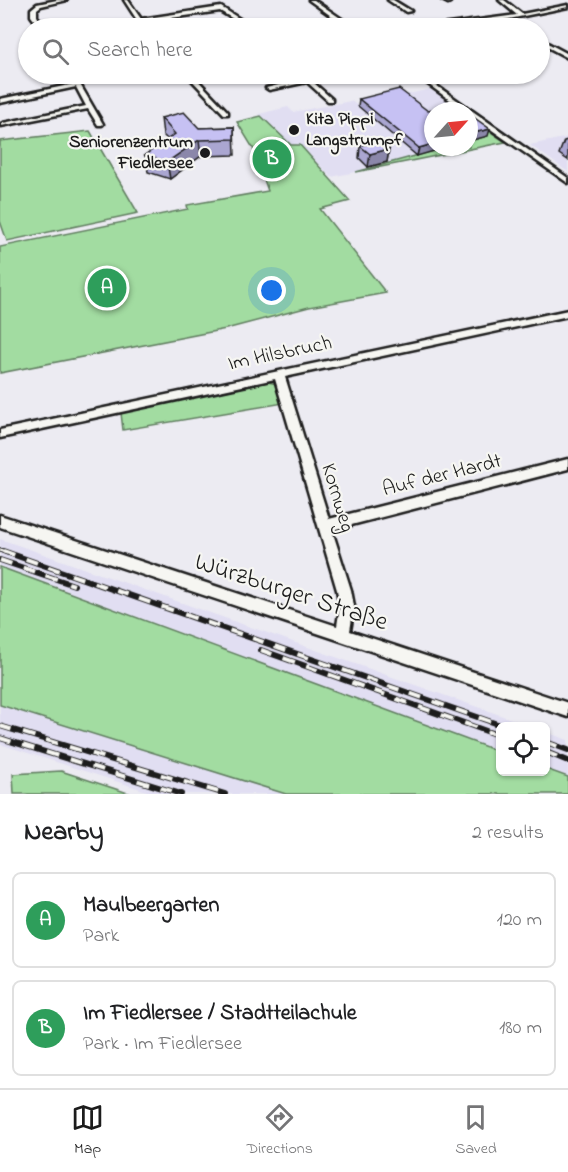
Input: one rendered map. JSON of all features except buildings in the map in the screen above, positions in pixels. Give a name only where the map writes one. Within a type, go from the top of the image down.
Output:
[{"type":"street","points":[[35,18],[34,9],[39,2],[65,0]]},
{"type":"street","points":[[126,0],[136,18]]},
{"type":"street","points":[[311,0],[336,18]]},
{"type":"street","points":[[390,0],[408,11]]},
{"type":"street","points":[[501,0],[522,16]]},
{"type":"street","points":[[510,18],[568,6]]},
{"type":"street","points":[[159,18],[221,9],[235,18]]},
{"type":"street","points":[[550,46],[568,56]]},
{"type":"street","points":[[198,84],[226,113]]},
{"type":"street","points":[[269,88],[288,84]]},
{"type":"street","points":[[312,84],[330,100]]},
{"type":"street","points":[[431,84],[568,181]]},
{"type":"street","points":[[4,99],[77,85],[100,124]]},
{"type":"street","points":[[3,125],[89,106]]},
{"type":"street","name":"Im Hilsbruch","points":[[0,434],[568,313]]},
{"type":"street","name":"Kornweg","points":[[279,375],[347,606],[342,635]]},
{"type":"street","name":"Auf der Hardt","points":[[325,526],[568,464]]},
{"type":"street","name":"Würzburger Straße","points":[[0,521],[568,710]]},
{"type":"shaded area","points":[[430,89],[449,102],[424,102],[424,154],[331,177],[300,145],[291,145],[259,114],[288,107],[293,112],[351,101],[358,106]]},
{"type":"shaded area","points":[[568,137],[568,172],[530,145]]},
{"type":"shaded area","points":[[0,539],[520,722],[496,722],[496,751],[0,566]]},
{"type":"shaded area","points":[[0,705],[286,794],[156,794],[0,744]]},
{"type":"shaded area","points":[[550,733],[568,740],[568,777],[550,770]]},
{"type":"green space","points":[[261,116],[291,145],[300,145],[350,201],[320,209],[386,293],[309,307],[226,329],[0,373],[0,247],[188,209],[187,205],[268,191],[253,148],[237,122]]},
{"type":"green space","points":[[478,123],[505,142],[478,147],[478,138],[487,136],[478,126]]},
{"type":"green space","points":[[90,131],[138,213],[7,241],[0,221],[0,141]]},
{"type":"green space","points":[[424,154],[424,156],[435,156],[356,172]]},
{"type":"green space","points":[[268,382],[277,384],[284,403],[123,430],[121,413]]},
{"type":"green space","points":[[0,567],[496,751],[496,776],[550,776],[550,770],[568,777],[568,794],[286,794],[0,705]]},
{"type":"green space","points":[[61,771],[131,794],[14,794],[13,774]]},
{"type":"railway","points":[[0,550],[7,553]]},
{"type":"railway","points":[[3,551],[496,724]]},
{"type":"railway","points":[[0,560],[74,585]]},
{"type":"railway","points":[[261,650],[496,735]]},
{"type":"railway","points":[[0,726],[225,794]]},
{"type":"railway","points":[[0,738],[181,794]]},
{"type":"railway","points":[[550,743],[568,750]]},
{"type":"railway","points":[[550,754],[568,761]]},
{"type":"place","name":"Kita Pippi Langstrumpf","points":[[294,130]]},
{"type":"place","name":"Seniorenzentrum Fiedlersee","points":[[205,153]]},
{"type":"place","name":"Im Fiedlersee / Stadtteilachule","points":[[272,159]]},
{"type":"place","name":"Maulbeergarten","points":[[107,288]]}]
